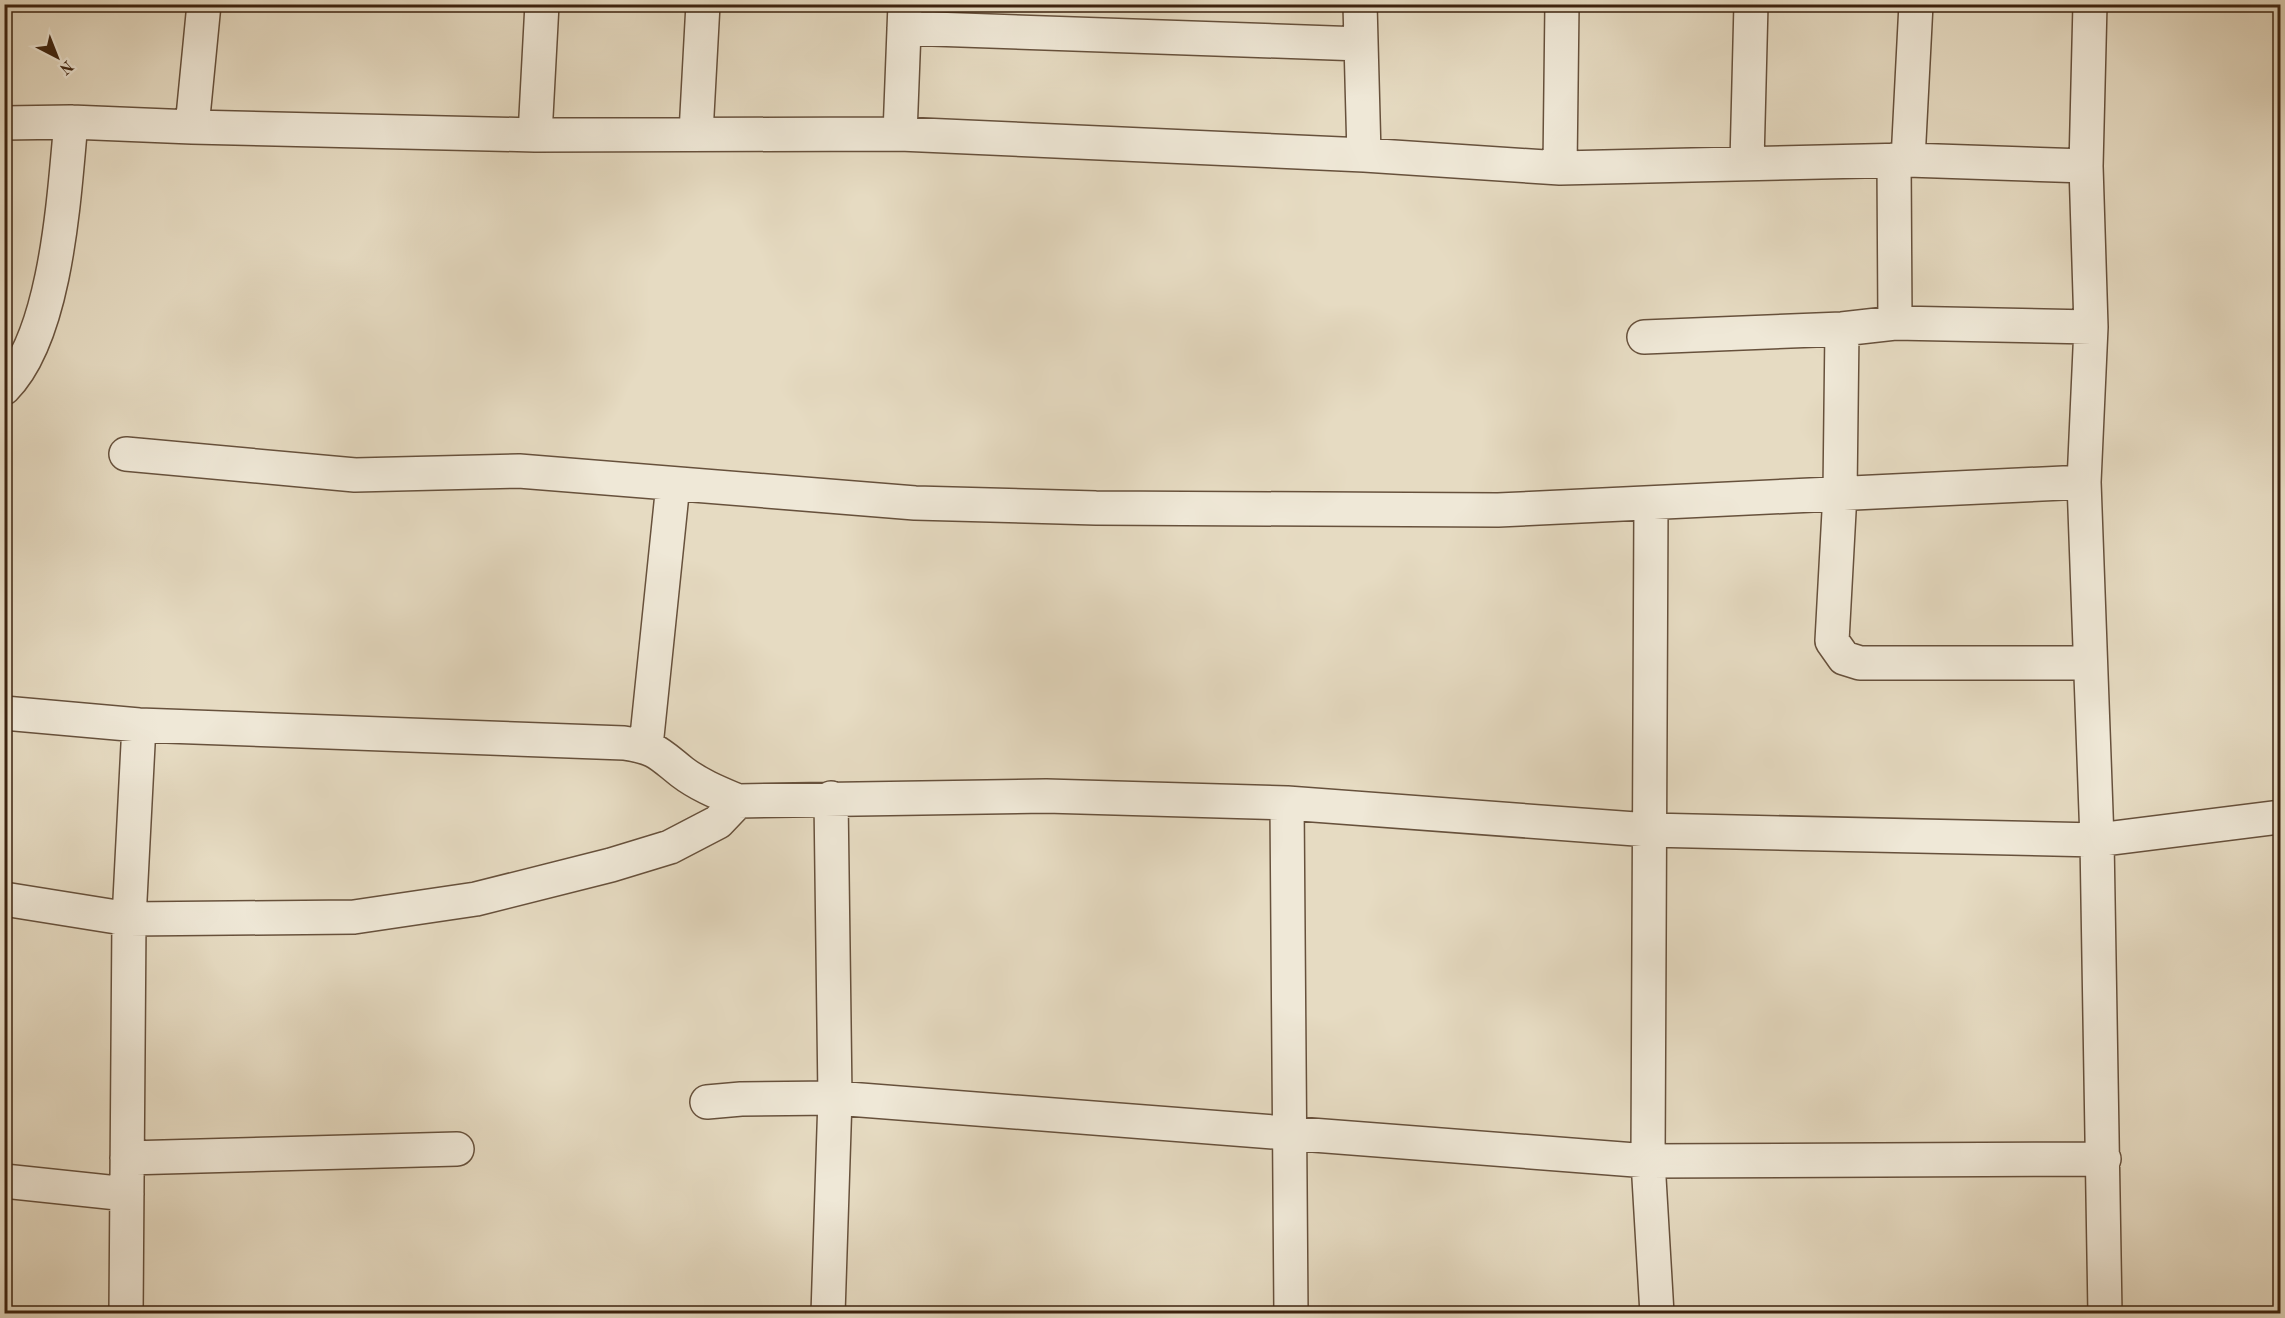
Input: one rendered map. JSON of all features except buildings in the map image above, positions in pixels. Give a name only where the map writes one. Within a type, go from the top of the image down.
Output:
[{"type":"street","points":[[192,128],[204,4]]},
{"type":"street","points":[[535,135],[542,4]]},
{"type":"street","points":[[696,133],[703,4]]},
{"type":"street","points":[[1360,4],[1364,155]]},
{"type":"street","points":[[1560,168],[1562,4]]},
{"type":"street","points":[[1747,162],[1751,4]]},
{"type":"street","points":[[1895,323],[1901,160],[1916,4]]},
{"type":"street","points":[[2090,4],[2086,166],[2091,327],[2084,482],[2097,840],[2105,1314]]},
{"type":"street","points":[[900,134],[904,16],[1361,44]]},
{"type":"street","points":[[4,388],[16,376],[34,343],[49,284],[63,203],[71,122]]},
{"type":"street","points":[[4,123],[71,122],[192,128],[535,135],[900,134],[1364,155],[1560,168],[1901,160],[2086,166]]},
{"type":"street","points":[[1644,337],[1842,329],[1895,323],[2091,327]]},
{"type":"street","points":[[1842,329],[1840,493],[1832,641],[1844,658],[1860,663],[2089,663]]},
{"type":"street","points":[[126,454],[355,475],[519,471],[915,503],[1096,508],[1498,510],[2084,482]]},
{"type":"street","points":[[646,746],[673,483]]},
{"type":"street","points":[[1651,504],[1648,1161],[1657,1314]]},
{"type":"street","points":[[4,713],[139,725],[624,743],[646,746],[664,755],[683,773],[738,801],[1046,796],[1287,803],[1649,830],[2097,840],[2280,817]]},
{"type":"street","points":[[126,1314],[129,919],[139,725]]},
{"type":"street","points":[[828,1314],[835,1098],[831,798]]},
{"type":"street","points":[[4,899],[129,919],[354,917],[476,899],[611,865],[670,846],[718,822],[738,801]]},
{"type":"street","points":[[1287,803],[1290,1314]]},
{"type":"street","points":[[707,1102],[741,1099],[835,1098],[1648,1161],[2104,1159]]},
{"type":"street","points":[[127,1158],[457,1149]]},
{"type":"street","points":[[4,1181],[127,1194]]}]
